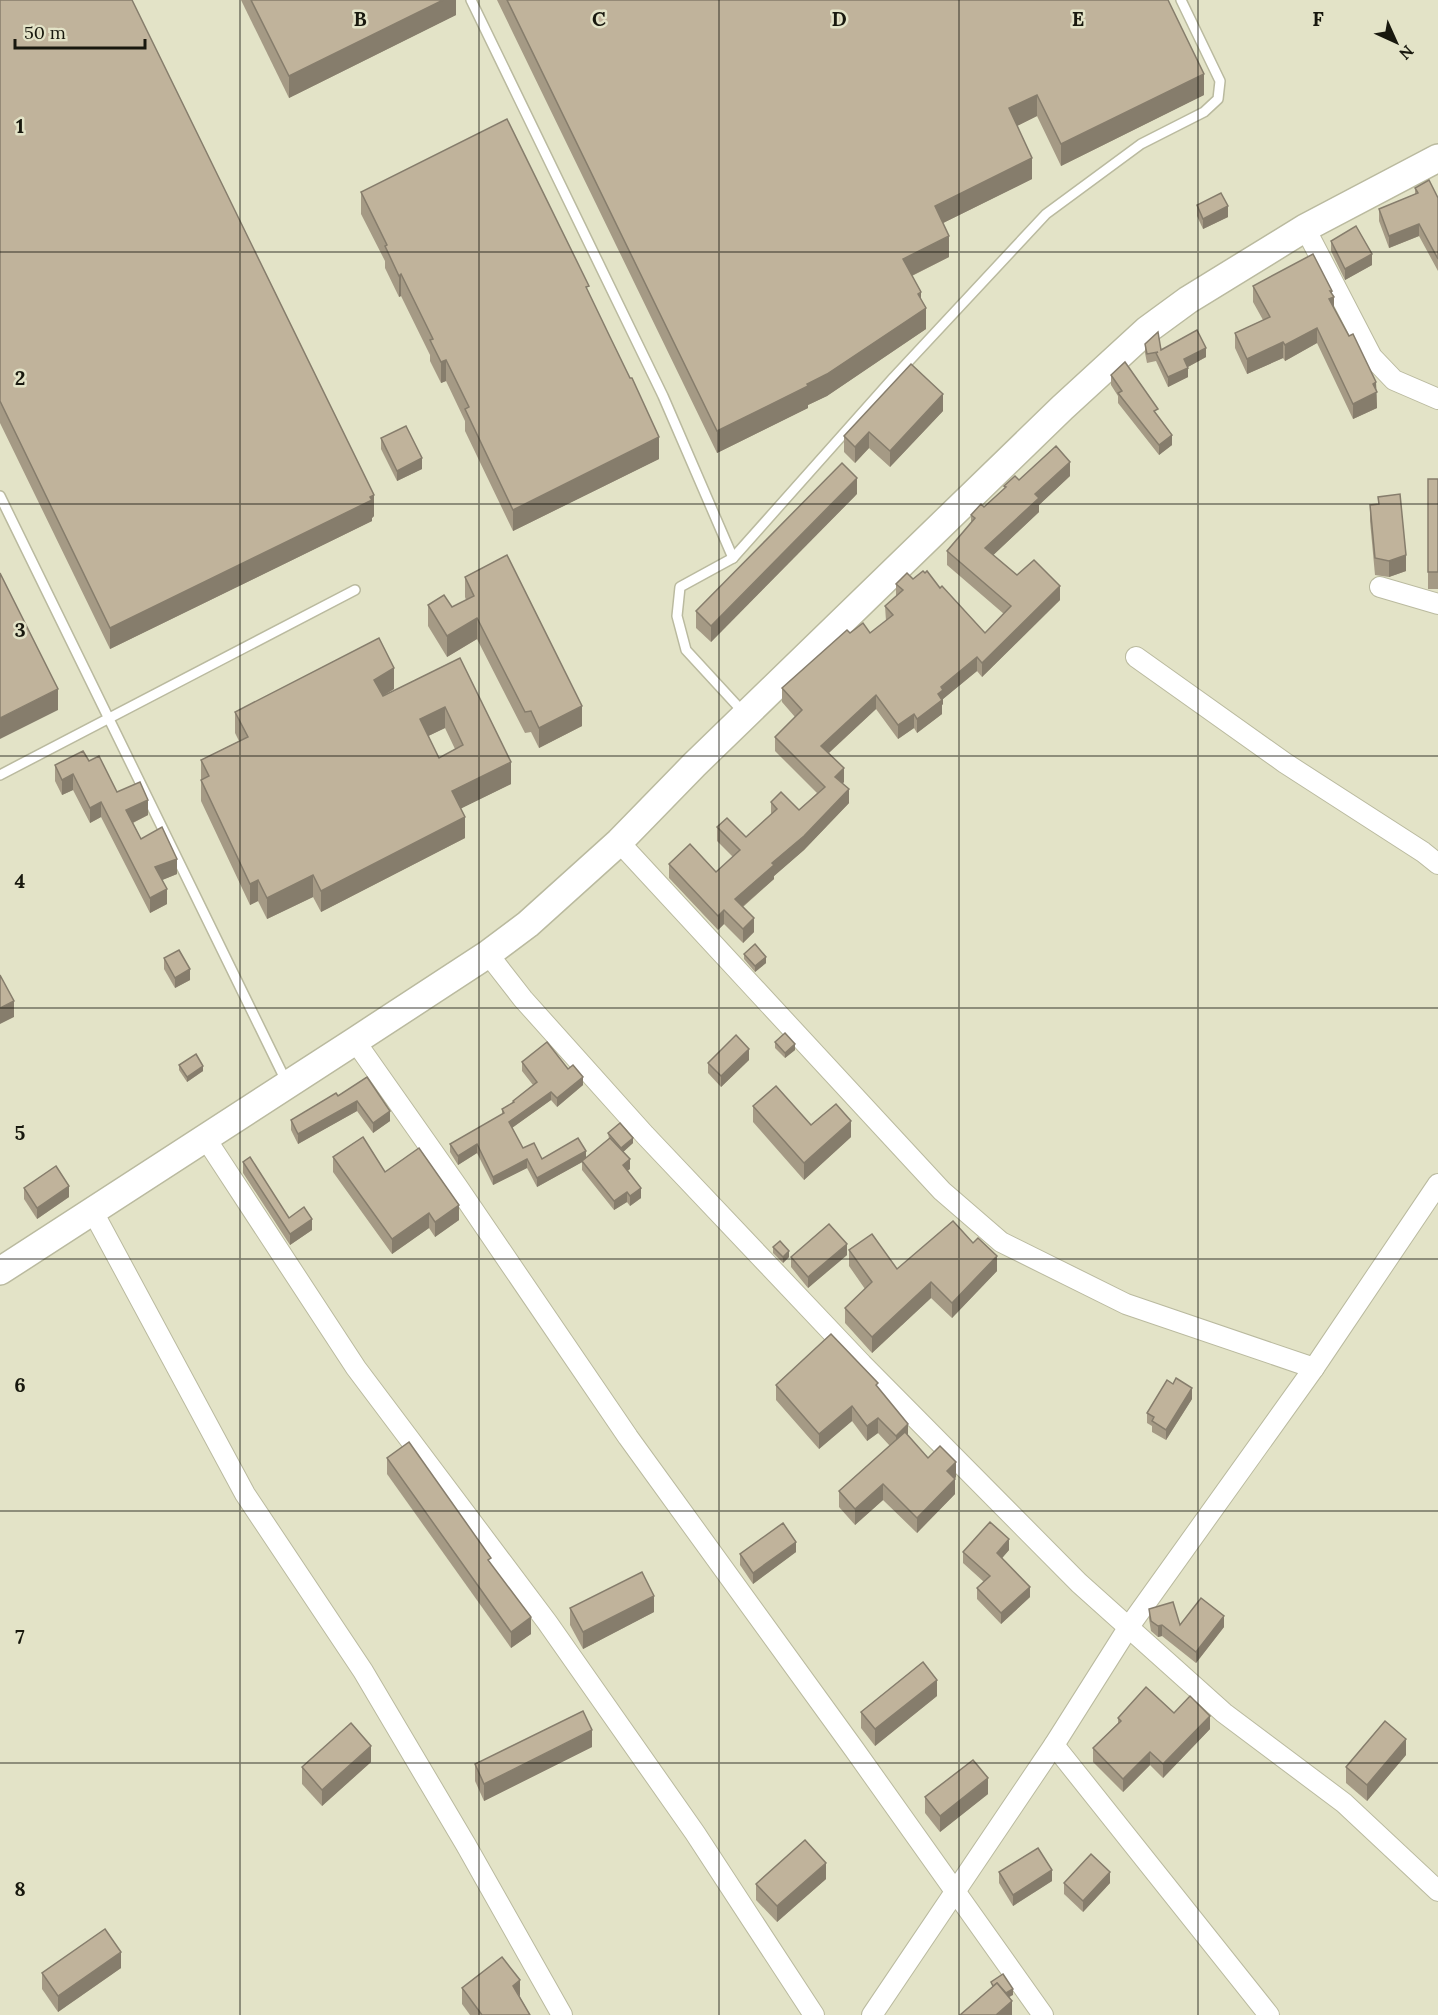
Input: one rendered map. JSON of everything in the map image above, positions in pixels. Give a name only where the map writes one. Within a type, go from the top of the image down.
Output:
[{"type":"street","points":[[0,1271],[488,954],[536,918],[620,842],[745,715],[1062,408],[1147,330],[1188,300],[1305,228],[1438,158]]},
{"type":"street","points":[[1305,228],[1372,357],[1394,380],[1438,399]]},
{"type":"street","points":[[1380,587],[1438,604]]},
{"type":"street","points":[[1136,657],[1285,763],[1438,864]]},
{"type":"street","points":[[620,842],[942,1191],[1001,1242],[1126,1304],[1314,1368]]},
{"type":"street","points":[[488,954],[523,999],[637,1126],[862,1364],[1079,1583],[1224,1713],[1344,1803],[1438,1891]]},
{"type":"street","points":[[355,1041],[628,1437],[1043,2015]]},
{"type":"street","points":[[206,1139],[356,1368],[547,1622],[695,1833],[814,2015]]},
{"type":"street","points":[[872,2015],[1054,1745],[1128,1628],[1314,1368],[1438,1184]]},
{"type":"street","points":[[92,1210],[245,1494],[363,1671],[466,1845],[562,2015]]},
{"type":"street","points":[[1054,1745],[1269,2015]]},
{"type":"lane","points":[[471,0],[663,396],[733,558]]},
{"type":"lane","points":[[745,715],[686,650],[677,616],[680,587],[733,558],[894,377],[1046,214],[1141,144],[1204,112],[1218,99],[1220,81],[1181,0]]},
{"type":"lane","points":[[0,496],[287,1084]]},
{"type":"lane","points":[[0,776],[355,590]]},
{"type":"building","points":[[0,0],[132,0],[374,495],[370,497],[372,500],[110,628],[0,401]]},
{"type":"building","points":[[251,0],[443,0],[289,76]]},
{"type":"building","points":[[507,0],[1168,0],[1204,74],[1061,144],[1037,95],[1009,108],[1032,158],[935,206],[949,236],[903,259],[921,292],[918,294],[926,308],[827,374],[807,384],[808,386],[717,431]]},
{"type":"building","points":[[507,119],[589,286],[586,287],[659,437],[513,510],[465,409],[469,407],[446,360],[441,362],[430,340],[433,339],[401,274],[399,276],[385,246],[387,245],[361,192]]},
{"type":"building","points":[[1429,180],[1438,198],[1438,259],[1419,224],[1389,236],[1379,209],[1418,193],[1415,188]]},
{"type":"building","points":[[1221,193],[1228,206],[1203,219],[1197,205]]},
{"type":"building","points":[[1356,226],[1372,254],[1345,269],[1331,241]]},
{"type":"building","points":[[1313,254],[1332,291],[1330,291],[1334,297],[1329,299],[1349,336],[1353,334],[1376,382],[1373,384],[1377,392],[1353,404],[1317,328],[1285,345],[1283,342],[1247,359],[1235,333],[1270,317],[1253,286]]},
{"type":"building","points":[[1197,330],[1206,348],[1184,359],[1188,368],[1168,377],[1156,353],[1158,352],[1147,354],[1145,344],[1158,332],[1161,350]]},
{"type":"building","points":[[1125,362],[1158,409],[1154,411],[1172,435],[1159,445],[1118,393],[1122,391],[1111,375]]},
{"type":"building","points":[[911,364],[943,394],[890,451],[869,432],[855,447],[844,436]]},
{"type":"building","points":[[406,426],[422,458],[397,471],[381,438]]},
{"type":"building","points":[[1056,446],[1070,462],[1035,494],[1039,498],[985,548],[1017,575],[1034,560],[1060,586],[982,663],[977,657],[941,687],[943,690],[938,694],[942,700],[917,719],[914,714],[898,725],[876,695],[821,746],[844,768],[835,777],[849,789],[804,836],[772,863],[774,865],[735,899],[754,918],[743,929],[724,910],[718,916],[669,864],[690,844],[716,872],[740,850],[717,827],[727,818],[746,837],[777,809],[771,802],[781,792],[799,810],[825,787],[775,737],[802,710],[782,688],[847,630],[850,633],[863,623],[870,633],[893,615],[885,606],[903,590],[896,584],[907,573],[913,579],[923,571],[925,573],[927,571],[940,588],[942,586],[985,633],[1011,606],[947,551],[975,518],[971,515],[981,504],[984,507],[1015,476],[1019,480]]},
{"type":"building","points":[[842,463],[857,478],[711,626],[696,611]]},
{"type":"building","points":[[1428,479],[1438,479],[1438,572],[1428,572]]},
{"type":"building","points":[[1400,494],[1406,555],[1389,561],[1375,558],[1370,505],[1379,504],[1378,497]]},
{"type":"building","points":[[507,555],[582,706],[539,728],[531,711],[525,712],[477,618],[447,636],[428,605],[444,595],[452,607],[474,596],[465,577]]},
{"type":"building","points":[[0,573],[58,689],[0,718]]},
{"type":"building","points":[[379,638],[394,668],[374,680],[383,696],[460,658],[511,762],[452,791],[465,817],[321,891],[313,875],[267,898],[258,880],[250,884],[201,780],[209,776],[201,760],[248,737],[235,712]],"holes":[[[445,707],[463,745],[439,758],[420,719]]]},
{"type":"building","points":[[83,751],[89,761],[99,756],[117,792],[140,782],[148,800],[126,810],[141,839],[162,827],[177,859],[155,867],[167,889],[150,898],[101,802],[90,808],[73,774],[62,780],[55,765]]},
{"type":"building","points":[[755,944],[766,957],[755,966],[744,954]]},
{"type":"building","points":[[179,950],[190,969],[175,978],[164,958]]},
{"type":"building","points":[[0,975],[14,1001],[0,1008]]},
{"type":"building","points":[[785,1033],[795,1044],[785,1053],[775,1042]]},
{"type":"building","points":[[736,1035],[749,1049],[721,1076],[708,1063]]},
{"type":"building","points":[[547,1042],[568,1069],[573,1065],[583,1077],[557,1098],[551,1092],[509,1122],[523,1148],[534,1143],[542,1159],[578,1138],[586,1151],[537,1178],[527,1159],[493,1177],[477,1144],[458,1156],[450,1144],[504,1113],[502,1109],[537,1082],[522,1062]]},
{"type":"building","points":[[196,1054],[203,1066],[187,1077],[179,1065]]},
{"type":"building","points":[[367,1077],[390,1111],[373,1123],[357,1101],[298,1134],[291,1120],[336,1093],[338,1096]]},
{"type":"building","points":[[776,1086],[811,1125],[836,1104],[851,1121],[804,1163],[753,1106]]},
{"type":"building","points":[[620,1123],[633,1138],[621,1148],[608,1133]]},
{"type":"building","points":[[363,1137],[385,1172],[419,1148],[459,1205],[435,1222],[429,1213],[392,1239],[333,1157]]},
{"type":"building","points":[[610,1138],[630,1159],[623,1165],[641,1188],[630,1196],[627,1192],[614,1201],[582,1161]]},
{"type":"building","points":[[250,1157],[289,1218],[304,1207],[312,1219],[290,1234],[243,1162]]},
{"type":"building","points":[[56,1166],[69,1186],[37,1208],[24,1188]]},
{"type":"building","points":[[953,1221],[973,1243],[978,1238],[997,1256],[952,1303],[931,1282],[872,1337],[845,1308],[872,1282],[849,1250],[872,1234],[897,1269]]},
{"type":"building","points":[[829,1224],[847,1244],[808,1277],[791,1257]]},
{"type":"building","points":[[780,1241],[789,1251],[783,1257],[773,1247]]},
{"type":"building","points":[[831,1334],[878,1383],[876,1385],[908,1424],[896,1436],[878,1418],[867,1426],[852,1406],[819,1434],[776,1385]]},
{"type":"building","points":[[1176,1378],[1192,1388],[1166,1430],[1152,1421],[1154,1417],[1147,1413],[1167,1380],[1173,1384]]},
{"type":"building","points":[[905,1432],[928,1458],[940,1446],[956,1462],[947,1471],[955,1479],[917,1518],[883,1484],[855,1509],[839,1491]]},
{"type":"building","points":[[409,1442],[491,1558],[488,1560],[531,1617],[511,1632],[387,1458]]},
{"type":"building","points":[[990,1522],[1009,1539],[997,1553],[1030,1587],[1001,1613],[977,1588],[990,1576],[963,1552]]},
{"type":"building","points":[[783,1523],[796,1542],[753,1573],[740,1554]]},
{"type":"building","points":[[642,1572],[654,1596],[583,1632],[570,1608]]},
{"type":"building","points":[[1201,1598],[1224,1616],[1196,1652],[1162,1625],[1158,1626],[1151,1621],[1149,1609],[1173,1602],[1180,1625]]},
{"type":"building","points":[[923,1662],[937,1680],[875,1729],[861,1712]]},
{"type":"building","points":[[1146,1687],[1174,1713],[1190,1696],[1210,1716],[1163,1764],[1150,1752],[1123,1779],[1093,1748],[1121,1721],[1118,1718]]},
{"type":"building","points":[[583,1711],[592,1730],[484,1784],[475,1764]]},
{"type":"building","points":[[1385,1721],[1406,1739],[1367,1785],[1346,1767]]},
{"type":"building","points":[[351,1723],[371,1746],[322,1790],[302,1767]]},
{"type":"building","points":[[973,1760],[988,1778],[940,1816],[925,1797]]},
{"type":"building","points":[[805,1840],[826,1863],[777,1906],[756,1884]]},
{"type":"building","points":[[1038,1848],[1052,1870],[1013,1895],[999,1872]]},
{"type":"building","points":[[1091,1854],[1110,1872],[1083,1901],[1064,1883]]},
{"type":"building","points":[[105,1929],[121,1952],[58,1996],[42,1973]]},
{"type":"building","points":[[502,1957],[520,1980],[513,1986],[530,2015],[482,2015],[462,1988]]},
{"type":"building","points":[[1003,1974],[1013,1989],[1006,1993],[997,1983],[993,1986],[991,1982]]},
{"type":"building","points":[[997,1983],[1012,2001],[996,2015],[960,2015]]}]
